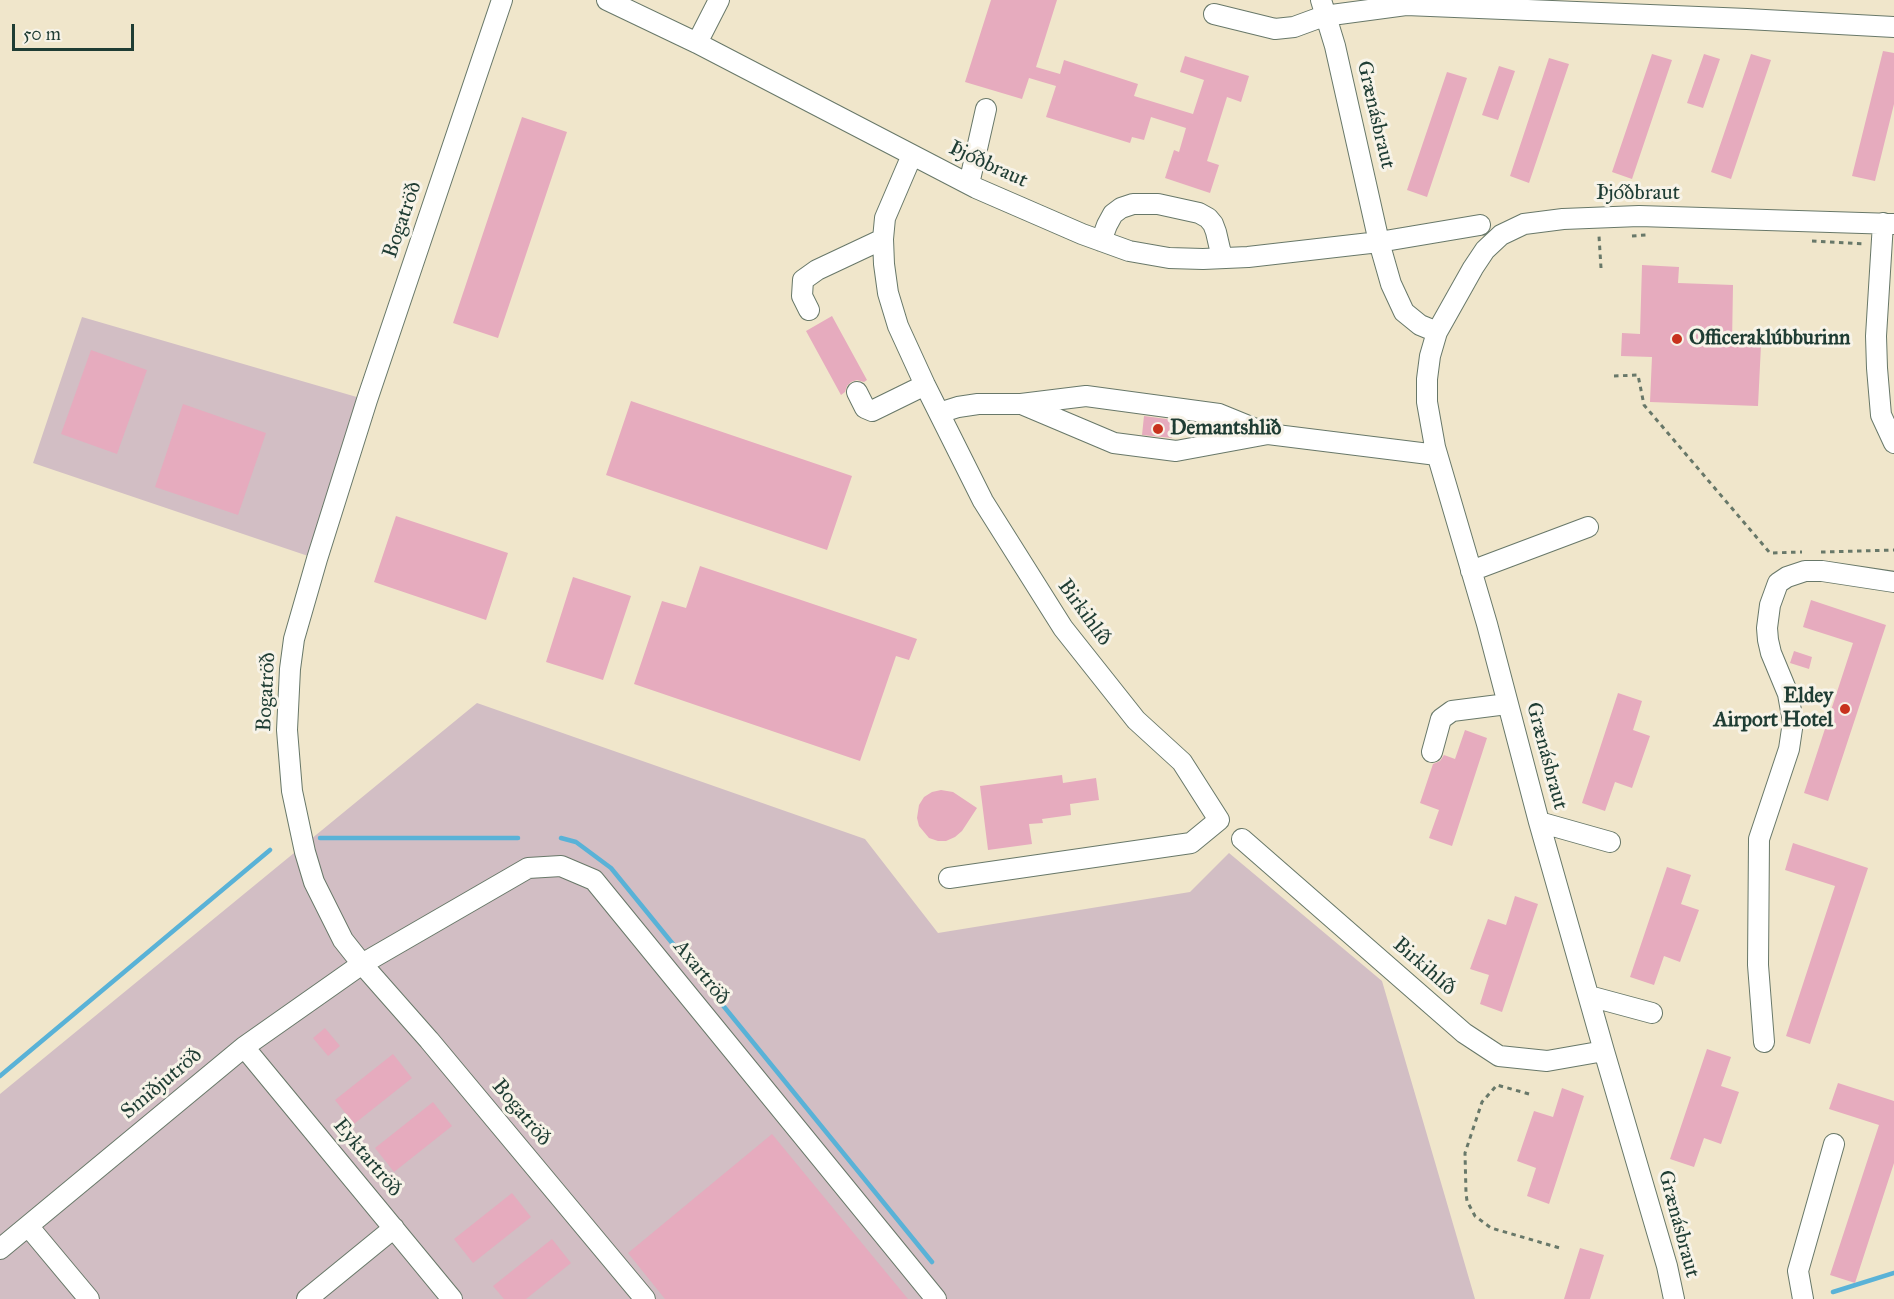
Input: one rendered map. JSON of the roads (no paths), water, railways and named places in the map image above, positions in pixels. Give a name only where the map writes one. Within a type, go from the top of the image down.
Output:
[{"type":"street","name":"Bogatröð","points":[[502,0],[367,400],[294,639],[290,669],[288,730],[292,791],[314,882],[343,940],[645,1299]]},
{"type":"street","name":"Þjóðbraut","points":[[607,0],[697,43],[969,184],[1101,241],[1129,250],[1169,258],[1222,258],[1379,242]]},
{"type":"street","points":[[697,43],[719,0]]},
{"type":"street","points":[[1214,14],[1275,29],[1294,27],[1323,8],[1406,5],[1747,18],[1894,27]]},
{"type":"street","name":"Grænásbraut","points":[[1323,8],[1335,46],[1379,242],[1391,284],[1404,312],[1420,325],[1437,332],[1430,356],[1427,391],[1437,455],[1488,624],[1539,822],[1667,1266],[1674,1299]]},
{"type":"street","points":[[969,184],[986,109]]},
{"type":"street","name":"Birkihlíð","points":[[912,155],[885,218],[883,239],[888,293],[898,326],[925,385],[983,501],[1063,628],[1136,720],[1182,762],[1219,820],[1191,843],[949,878]]},
{"type":"street","points":[[1101,241],[1113,214],[1121,208],[1133,204],[1158,204],[1198,213],[1208,218],[1216,232],[1222,258]]},
{"type":"street","name":"Þjóðbraut","points":[[1437,332],[1485,250],[1501,235],[1524,224],[1563,219],[1639,216],[1889,224]]},
{"type":"street","points":[[1889,224],[1881,245],[1876,336],[1886,392],[1881,415],[1894,443]]},
{"type":"street","points":[[1379,242],[1480,225]]},
{"type":"street","points":[[809,310],[802,297],[803,280],[817,270],[883,239]]},
{"type":"street","points":[[857,392],[865,408],[872,411],[925,385]]},
{"type":"street","points":[[939,413],[978,404],[1021,404],[1086,396],[1219,414],[1268,434],[1437,455]]},
{"type":"street","points":[[1021,404],[1114,443],[1125,445],[1176,451],[1268,434]]},
{"type":"street","points":[[1471,572],[1588,527]]},
{"type":"street","points":[[1764,1042],[1758,965],[1760,839],[1790,749],[1793,722],[1788,694],[1768,640],[1770,605],[1778,583],[1787,577],[1805,571],[1822,571],[1894,582]]},
{"type":"street","points":[[1432,752],[1441,719],[1452,711],[1508,704]]},
{"type":"street","points":[[1539,822],[1610,842]]},
{"type":"street","name":"Birkihlíð","points":[[1242,839],[1456,1026],[1499,1056],[1546,1061],[1604,1051]]},
{"type":"street","name":"Axartröð","points":[[362,964],[528,868],[561,866],[594,879],[936,1299]]},
{"type":"street","name":"Smiðjutröð","points":[[0,1249],[244,1047],[362,964]]},
{"type":"street","points":[[1589,996],[1652,1013]]},
{"type":"street","name":"Eyktartröð","points":[[244,1047],[452,1299]]},
{"type":"street","points":[[1803,1299],[1797,1270],[1834,1144]]},
{"type":"street","points":[[28,1226],[88,1299]]},
{"type":"street","points":[[307,1299],[394,1228]]},
{"type":"waterway","points":[[320,838],[518,838]]},
{"type":"waterway","points":[[561,838],[576,842],[611,868],[932,1262]]},
{"type":"waterway","points":[[0,1076],[270,850]]},
{"type":"waterway","points":[[1833,1292],[1894,1273]]},
{"type":"place","name":"Officeraklúbburinn","points":[[1677,339]]},
{"type":"place","name":"Demantshlið","points":[[1158,429]]},
{"type":"place","name":"Eldey Airport Hotel","points":[[1845,709]]}]
